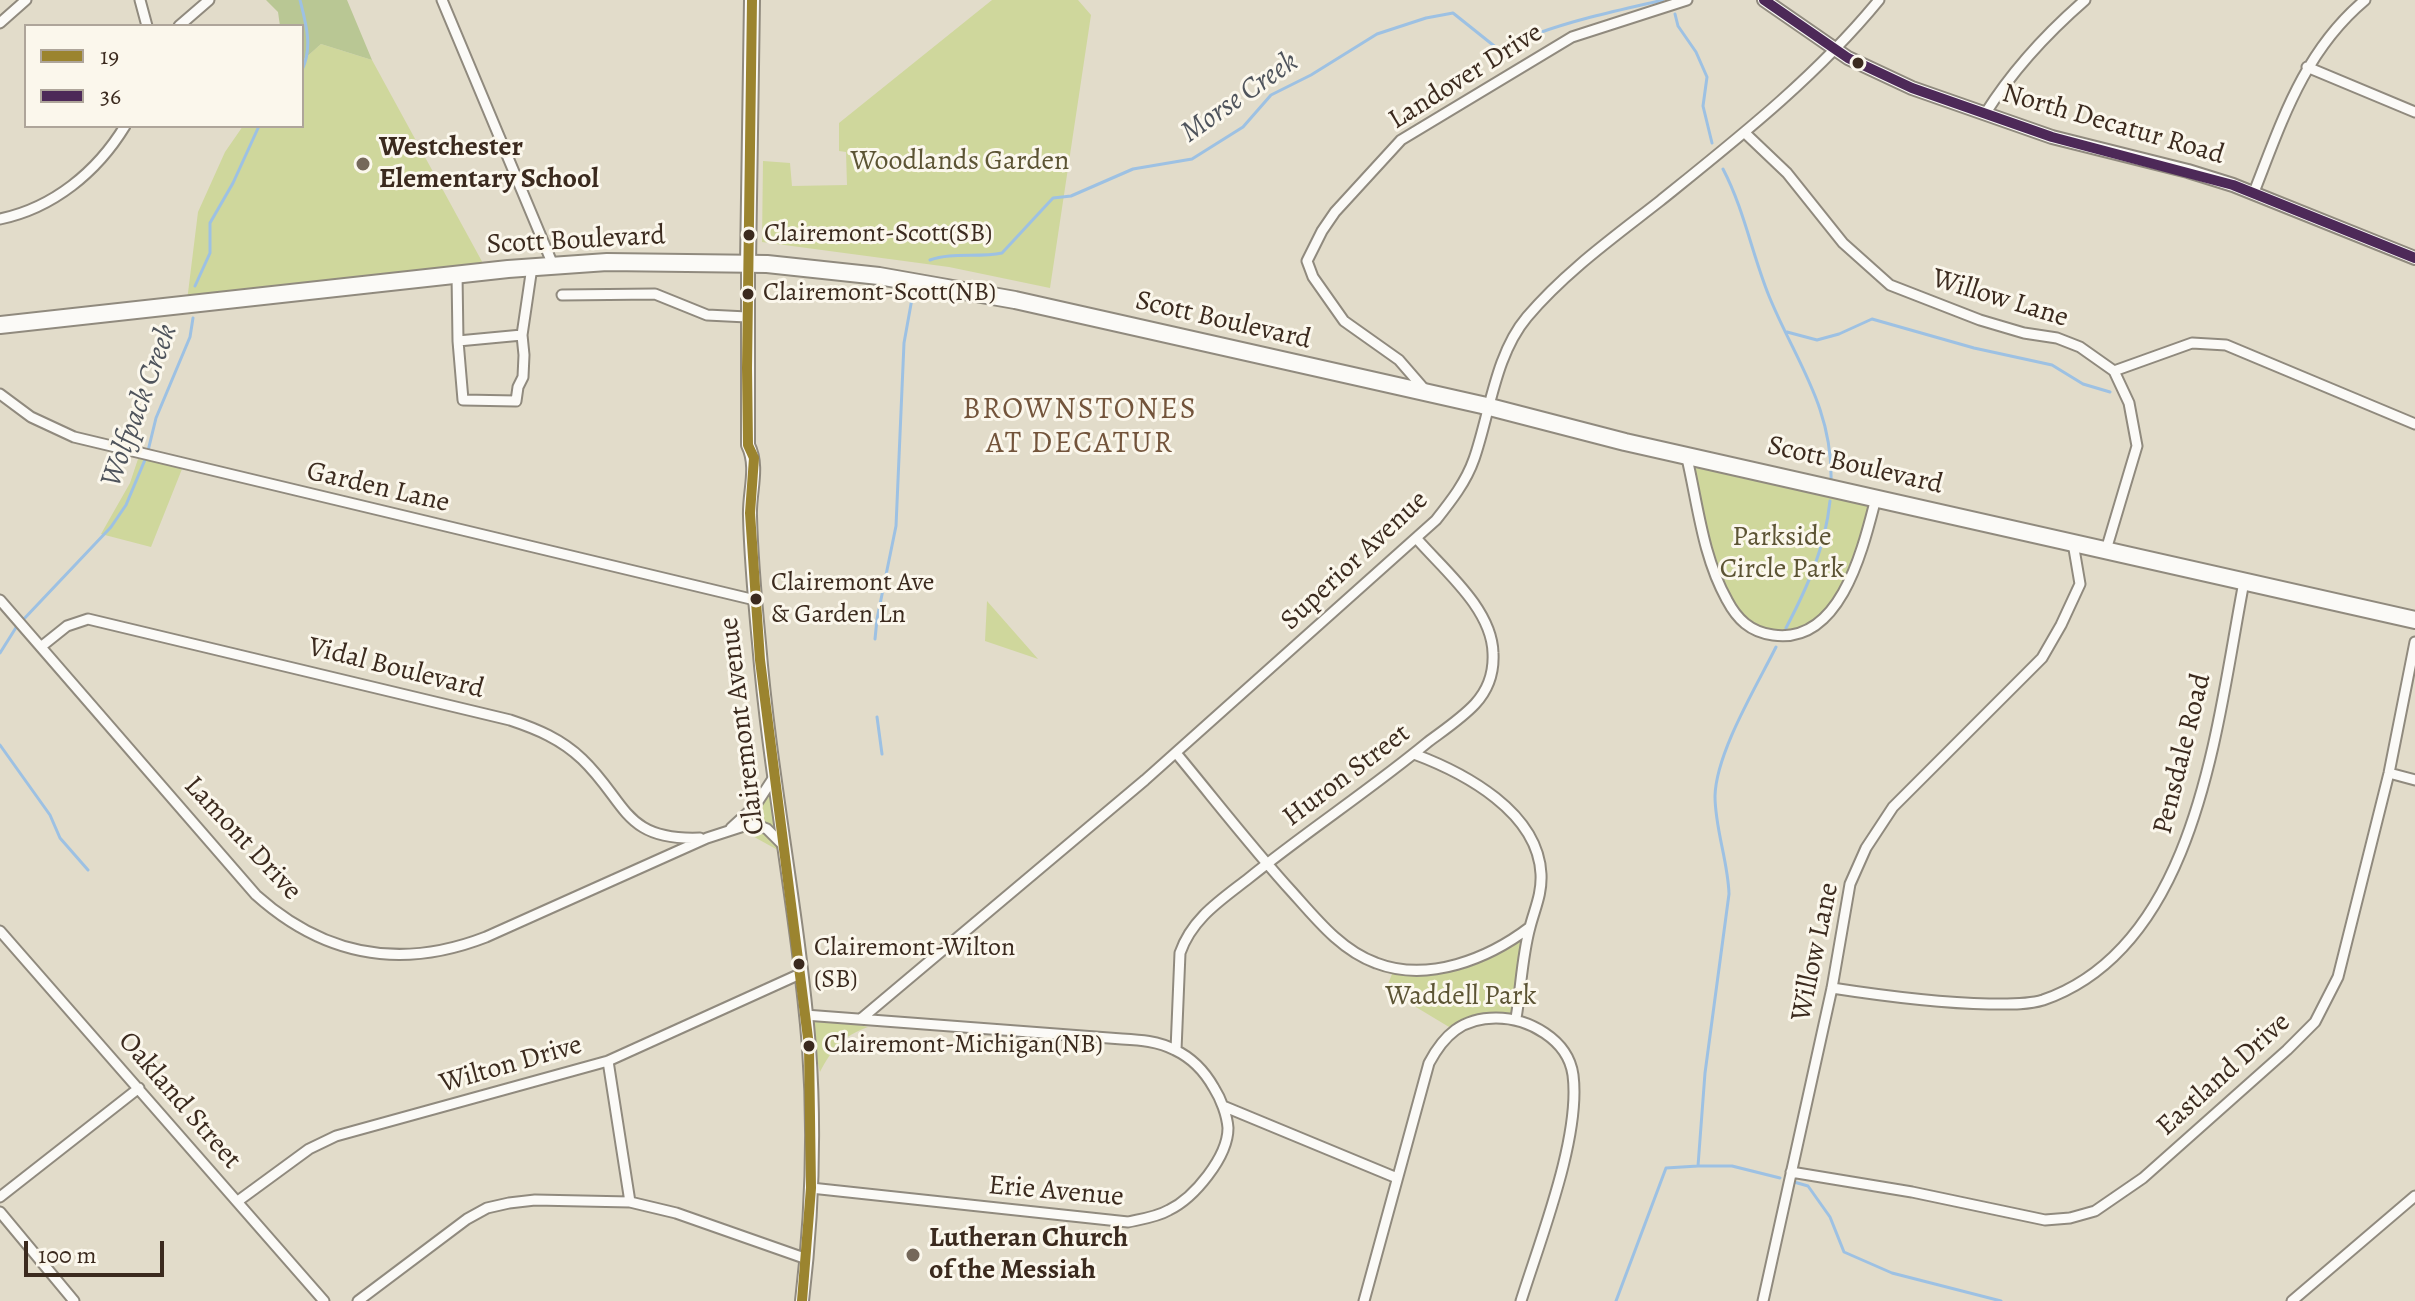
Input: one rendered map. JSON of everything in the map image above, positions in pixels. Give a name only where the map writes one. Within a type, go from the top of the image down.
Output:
[{"type":"highway","name":"Scott Boulevard","points":[[0,325],[553,265],[652,261],[748,264],[879,276],[1015,300],[1490,407],[1625,442],[2415,620]]},
{"type":"main road","name":"Clairemont Avenue","points":[[752,0],[747,317],[748,445],[754,458],[750,513],[755,600],[805,1015],[812,1104],[811,1188],[802,1301]]},
{"type":"main road","name":"North Decatur Road","points":[[1764,0],[1834,50],[1892,80],[2052,137],[2188,171],[2254,192],[2415,258]]},
{"type":"street","points":[[0,23],[26,0]]},
{"type":"street","points":[[140,0],[146,24]]},
{"type":"street","points":[[181,24],[209,0]]},
{"type":"street","points":[[442,0],[553,265]]},
{"type":"street","name":"Landover Drive","points":[[1427,393],[1399,360],[1344,321],[1313,277],[1307,261],[1322,231],[1335,212],[1401,140],[1572,37],[1687,0]]},
{"type":"street","name":"Superior Avenue","points":[[862,1018],[1176,753],[1417,539],[1459,491],[1473,461],[1505,356],[1524,320],[1583,262],[1745,133],[1834,50],[1879,0]]},
{"type":"street","points":[[1985,114],[2014,73],[2085,0]]},
{"type":"street","points":[[2254,192],[2276,132],[2307,67],[2338,25],[2365,0]]},
{"type":"street","points":[[2307,67],[2415,112]]},
{"type":"street","points":[[0,219],[39,207],[71,187],[101,160],[124,128]]},
{"type":"street","name":"Willow Lane","points":[[1745,133],[1787,173],[1843,243],[1890,285],[1980,320],[2024,333],[2057,338],[2080,347],[2114,371]]},
{"type":"street","points":[[457,274],[463,400],[516,401],[523,377],[522,335],[532,267]]},
{"type":"street","points":[[562,295],[655,294],[707,315],[747,317]]},
{"type":"street","points":[[458,341],[522,335]]},
{"type":"street","points":[[2106,550],[2137,446],[2129,403],[2114,371],[2192,343],[2226,345],[2415,424]]},
{"type":"street","name":"Garden Lane","points":[[0,394],[31,417],[74,437],[755,600]]},
{"type":"street","points":[[1686,454],[1709,562],[1727,602],[1742,623],[1764,634],[1790,636],[1804,633],[1818,623],[1838,600],[1860,562],[1876,498]]},
{"type":"street","name":"Huron Street","points":[[1176,1050],[1179,965],[1185,940],[1199,918],[1414,754],[1475,704],[1489,684],[1493,653],[1487,626],[1474,604],[1417,539]]},
{"type":"street","name":"Willow Lane","points":[[1763,1301],[1832,988],[1850,884],[1866,848],[1893,807],[2042,658],[2080,584],[2073,543]]},
{"type":"street","name":"Pensdale Road","points":[[1832,988],[1949,1003],[2041,1001],[2102,966],[2131,939],[2171,876],[2206,776],[2244,582]]},
{"type":"street","name":"Lamont Drive","points":[[0,600],[256,895],[296,926],[342,947],[386,955],[418,955],[453,949],[707,838],[747,825],[757,825],[771,831],[783,845]]},
{"type":"street","name":"Vidal Boulevard","points":[[42,646],[72,623],[88,619],[510,720],[550,736],[573,752],[596,774],[622,811],[640,826],[673,838],[707,838]]},
{"type":"street","name":"Eastland Drive","points":[[1791,1172],[1912,1192],[2045,1220],[2095,1211],[2114,1201],[2143,1178],[2315,1022],[2338,977],[2389,773],[2415,642]]},
{"type":"street","points":[[1176,753],[1320,923],[1349,950],[1377,964],[1417,972],[1454,965],[1516,938],[1530,927]]},
{"type":"street","points":[[1414,754],[1461,775],[1490,794],[1515,816],[1540,857],[1542,876],[1539,903],[1530,927],[1516,1018]]},
{"type":"street","points":[[2389,773],[2415,780]]},
{"type":"street","points":[[721,833],[748,814],[765,794],[774,777]]},
{"type":"street","name":"Oakland Street","points":[[2,938],[139,1088],[324,1301]]},
{"type":"street","name":"Wilton Drive","points":[[238,1201],[309,1149],[336,1136],[608,1061],[800,974]]},
{"type":"street","points":[[805,1015],[1150,1041],[1176,1050],[1192,1061],[1204,1073],[1223,1106],[1397,1178]]},
{"type":"street","points":[[1364,1301],[1429,1063],[1445,1036],[1463,1025],[1487,1018],[1516,1018],[1544,1031],[1559,1047],[1573,1071],[1574,1101],[1574,1116],[1554,1195],[1521,1301]]},
{"type":"street","points":[[608,1061],[630,1202]]},
{"type":"street","points":[[0,1197],[139,1088]]},
{"type":"street","name":"Erie Avenue","points":[[811,1188],[1128,1222],[1169,1211],[1201,1186],[1217,1161],[1228,1130],[1223,1106]]},
{"type":"street","points":[[2292,1301],[2415,1196]]},
{"type":"street","points":[[358,1301],[444,1235],[487,1208],[535,1200],[630,1202],[676,1213],[807,1259]]},
{"type":"street","points":[[0,1212],[74,1301]]},
{"type":"green space","points":[[266,0],[347,0],[372,60],[321,44],[304,59],[304,24],[280,24],[278,12]]},
{"type":"green space","name":"Woodlands Garden","points":[[992,0],[1078,0],[1091,15],[1050,288],[949,267],[762,242],[763,161],[790,163],[792,186],[847,185],[846,152],[839,151],[839,123]]},
{"type":"green space","points":[[321,44],[372,60],[485,267],[186,309],[198,212],[225,152],[242,128],[304,128],[304,59]]},
{"type":"green space","points":[[140,453],[184,464],[151,547],[101,534],[130,483]]},
{"type":"green space","name":"Parkside Circle Park","points":[[1690,460],[1878,509],[1855,564],[1820,617],[1804,628],[1785,634],[1759,628],[1735,608],[1723,589],[1711,556]]},
{"type":"green space","points":[[987,601],[1038,659],[985,641]]},
{"type":"green space","points":[[769,786],[785,854],[747,833],[721,834]]},
{"type":"green space","name":"Waddell Park","points":[[1524,936],[1514,1015],[1474,1023],[1459,1033],[1386,989],[1394,969],[1416,975],[1426,973]]},
{"type":"green space","points":[[806,1014],[868,1027],[839,1044],[820,1072]]},
{"type":"waterway","name":"Wolfpack Creek","points":[[300,0],[308,44],[304,64]]},
{"type":"waterway","name":"Morse Creek","points":[[930,260],[1002,253],[1053,198],[1071,196],[1133,169],[1192,159],[1243,127],[1271,95],[1311,75],[1377,34],[1453,13],[1503,53],[1551,29],[1663,0]]},
{"type":"waterway","points":[[1675,14],[1678,26],[1696,52],[1707,77],[1703,106],[1712,143]]},
{"type":"waterway","name":"Wolfpack Creek","points":[[195,286],[210,253],[210,223],[233,183],[258,128]]},
{"type":"waterway","points":[[1723,169],[1737,200],[1769,296],[1819,407],[1830,454],[1831,481]]},
{"type":"waterway","name":"Morse Creek","points":[[875,639],[896,526],[904,343],[913,293]]},
{"type":"waterway","name":"Wolfpack Creek","points":[[22,621],[111,527],[126,505],[147,455],[156,418],[190,337],[193,318]]},
{"type":"waterway","points":[[1787,332],[1817,340],[1872,319],[1974,348],[2052,365],[2083,384],[2110,392]]},
{"type":"waterway","points":[[1786,628],[1814,566],[1830,501]]},
{"type":"waterway","name":"Wolfpack Creek","points":[[0,653],[17,626]]},
{"type":"waterway","points":[[1616,1301],[1666,1168],[1698,1166],[1705,1073],[1729,894],[1716,808],[1717,779],[1738,720],[1776,647]]},
{"type":"waterway","points":[[877,717],[882,754]]},
{"type":"waterway","points":[[0,745],[50,815],[60,838],[88,870]]},
{"type":"waterway","points":[[1698,1166],[1732,1166],[1780,1178]]},
{"type":"waterway","points":[[1794,1182],[1808,1186],[1830,1217],[1844,1252],[1892,1273],[2001,1301]]},
{"type":"transit line","name":"19","points":[[752,0],[747,368],[748,445],[754,458],[750,513],[760,660],[809,1046],[811,1188],[802,1301]]},
{"type":"transit line","name":"36","points":[[1764,0],[1848,58],[1912,88],[2052,137],[2233,185],[2415,258]]},
{"type":"place","name":"Westchester Elementary School","points":[[363,164]]},
{"type":"place","name":"Clairemont-Scott(SB)","points":[[749,235]]},
{"type":"place","name":"Clairemont-Scott(NB)","points":[[748,294]]},
{"type":"place","name":"Clairemont Ave & Garden Ln","points":[[756,599]]},
{"type":"place","name":"Clairemont-Wilton (SB)","points":[[799,964]]},
{"type":"place","name":"Clairemont-Michigan(NB)","points":[[809,1046]]},
{"type":"place","name":"Lutheran Church of the Messiah","points":[[913,1255]]},
{"type":"district","name":"BROWNSTONES AT DECATUR","points":[[1080,428]]}]
